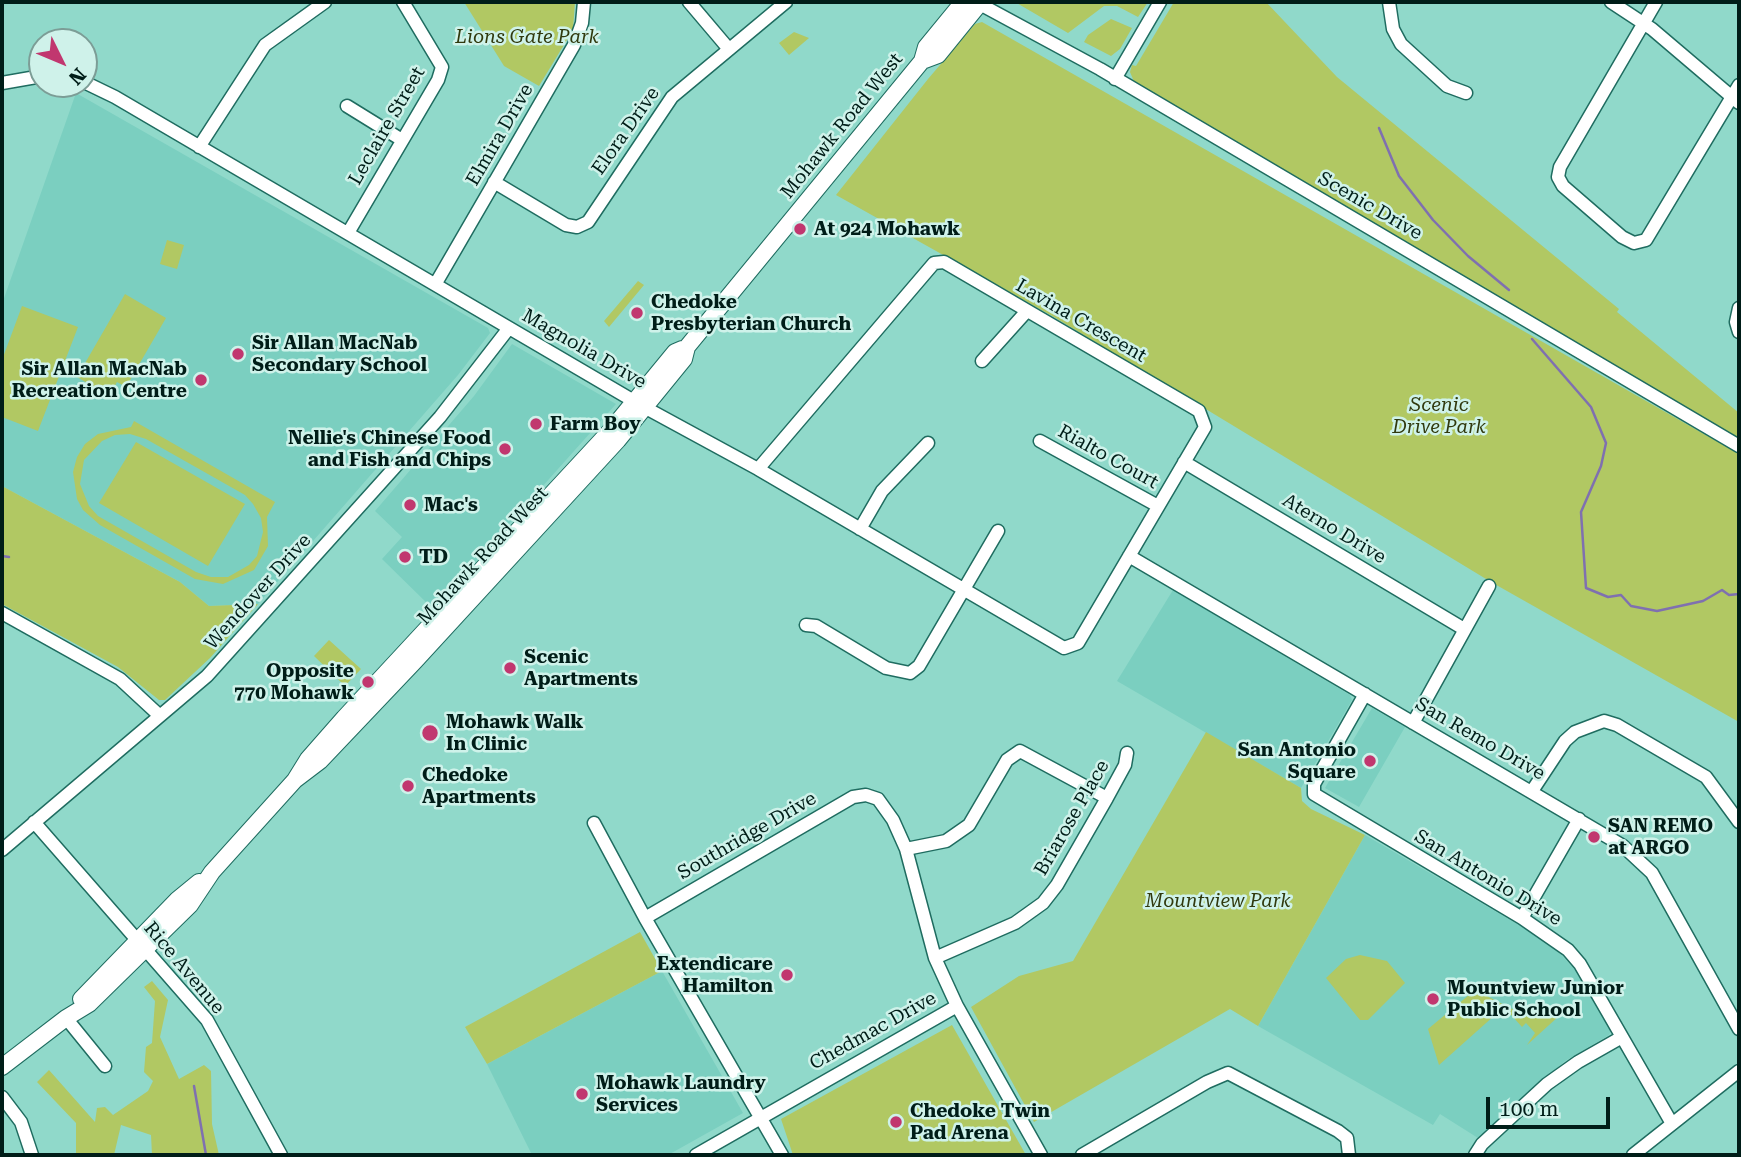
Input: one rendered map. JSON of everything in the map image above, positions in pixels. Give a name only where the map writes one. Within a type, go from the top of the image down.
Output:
[{"type":"main road","name":"Mohawk Road West","points":[[295,780],[320,761],[466,606],[640,404],[675,352],[687,347],[922,61],[926,47],[963,2]]},
{"type":"main road","name":"Mohawk Road West","points":[[922,61],[938,55],[979,2]]},
{"type":"main road","name":"Mohawk Road West","points":[[2,1068],[66,1018],[141,946],[177,900],[212,872],[295,780],[308,759],[344,718],[468,583],[640,404]]},
{"type":"main road","points":[[466,606],[468,583]]},
{"type":"street","points":[[199,147],[260,50],[278,33],[325,2]]},
{"type":"street","name":"Leclaire Street","points":[[348,233],[442,67],[403,2]]},
{"type":"street","name":"Elmira Drive","points":[[436,283],[575,45],[582,23],[584,2]]},
{"type":"street","points":[[689,2],[728,48]]},
{"type":"street","name":"Elora Drive","points":[[494,182],[566,225],[577,227],[588,222],[672,97],[786,2]]},
{"type":"street","name":"Scenic Drive","points":[[979,2],[1115,79],[1739,446]]},
{"type":"street","points":[[1115,79],[1160,2]]},
{"type":"street","points":[[1389,2],[1393,29],[1401,44],[1447,86],[1465,93]]},
{"type":"street","points":[[1611,2],[1644,23],[1737,95],[1650,236],[1634,243],[1622,237],[1563,186],[1558,173],[1563,160],[1644,23],[1656,2]]},
{"type":"street","points":[[2,83],[28,78]]},
{"type":"street","name":"Magnolia Drive","points":[[98,90],[1065,648]]},
{"type":"street","points":[[347,106],[402,140]]},
{"type":"street","name":"Lavina Crescent","points":[[758,469],[934,263],[944,262],[1199,411],[1205,427],[1078,643],[1065,648]]},
{"type":"street","points":[[1739,308],[1736,318],[1739,332]]},
{"type":"street","points":[[982,361],[1026,312]]},
{"type":"street","name":"Wendover Drive","points":[[2,850],[207,676],[440,416],[509,328]]},
{"type":"street","name":"Rialto Court","points":[[1040,441],[1158,506]]},
{"type":"street","points":[[860,529],[882,491],[928,443]]},
{"type":"street","name":"Aterno Drive","points":[[1184,462],[1464,629]]},
{"type":"street","points":[[806,625],[816,626],[886,668],[910,673],[919,666],[998,531]]},
{"type":"street","name":"San Remo Drive","points":[[1129,555],[1623,846],[1652,873],[1739,1029]]},
{"type":"street","points":[[1413,723],[1489,586]]},
{"type":"street","points":[[2,613],[120,679],[160,716]]},
{"type":"street","name":"San Antonio Drive","points":[[1365,694],[1314,784],[1314,794],[1522,918],[1568,950],[1580,964],[1671,1122]]},
{"type":"street","points":[[1532,791],[1565,741],[1576,732],[1604,721],[1639,737],[1706,777],[1739,822]]},
{"type":"street","points":[[905,849],[946,841],[969,825],[1007,760],[1020,751],[1107,797]]},
{"type":"street","name":"Briarose Place","points":[[935,958],[1014,923],[1043,903],[1057,885],[1125,765],[1127,753]]},
{"type":"street","name":"Southridge Drive","points":[[645,918],[853,797],[866,794],[878,799],[893,820],[905,849],[935,958],[957,1006]]},
{"type":"street","points":[[1522,918],[1579,819]]},
{"type":"street","name":"Rice Avenue","points":[[34,822],[206,1020],[281,1155]]},
{"type":"street","points":[[594,823],[645,918],[782,1155]]},
{"type":"street","name":"Chedmac Drive","points":[[696,1155],[957,1006],[1041,1155]]},
{"type":"street","points":[[66,1018],[105,1066]]},
{"type":"street","points":[[1475,1155],[1482,1144],[1547,1084],[1578,1062],[1622,1037]]},
{"type":"street","points":[[1633,1155],[1671,1122],[1739,1071]]},
{"type":"street","points":[[1082,1155],[1207,1082],[1228,1073],[1338,1131],[1347,1138],[1349,1155]]},
{"type":"street","points":[[2,1097],[21,1122],[32,1155]]},
{"type":"shaded area","name":"Sir Allan MacNab Secondary School","points":[[74,98],[85,98],[488,328],[490,333],[458,375],[258,604],[209,606],[180,582],[2,486],[2,304]]},
{"type":"shaded area","points":[[512,344],[616,404],[433,609],[382,559],[402,537],[375,511],[474,396]]},
{"type":"shaded area","points":[[1173,590],[1350,695],[1352,700],[1301,788],[1117,681]]},
{"type":"shaded area","name":"San Antonio Square","points":[[1372,708],[1405,727],[1359,807],[1325,788]]},
{"type":"shaded area","name":"Mountview Junior Public School","points":[[1365,835],[1551,944],[1577,972],[1611,1031],[1609,1035],[1565,1061],[1478,1138],[1440,1114],[1433,1125],[1258,1026]]},
{"type":"shaded area","points":[[662,971],[743,1113],[668,1155],[532,1155],[487,1064]]},
{"type":"green space","name":"Lions Gate Park","points":[[464,2],[575,2],[573,30],[539,86],[504,66]]},
{"type":"green space","points":[[1015,2],[1148,2],[1138,17],[1117,6],[1104,6],[1068,33]]},
{"type":"green space","points":[[1174,2],[1266,2],[1337,77],[1619,309],[1617,312],[1739,413],[1739,438],[1135,84],[1130,72],[1132,65],[1136,66]]},
{"type":"green space","points":[[1111,19],[1132,28],[1120,49],[1111,56],[1084,42],[1088,35]]},
{"type":"green space","name":"Scenic Drive Park","points":[[982,22],[1739,454],[1739,722],[1491,582],[1054,317],[836,195],[928,79],[975,24]]},
{"type":"green space","points":[[794,32],[809,38],[789,55],[779,43]]},
{"type":"green space","points":[[167,240],[184,245],[177,269],[160,264]]},
{"type":"green space","points":[[638,281],[644,285],[609,327],[604,321]]},
{"type":"green space","points":[[125,294],[166,318],[126,387],[117,382],[109,396],[77,377]]},
{"type":"green space","points":[[22,306],[78,327],[38,431],[2,417],[2,360]]},
{"type":"green space","points":[[134,421],[275,502],[267,517],[268,546],[254,570],[223,584],[195,579],[100,525],[83,510],[77,499],[73,472],[77,457],[85,444],[98,434],[131,427]],"holes":[[[130,434],[146,439],[245,495],[253,504],[261,518],[263,532],[257,556],[249,565],[228,577],[211,577],[196,572],[98,516],[89,506],[80,484],[84,460],[102,441],[115,435]]]},
{"type":"green space","points":[[136,442],[245,504],[208,566],[99,503]]},
{"type":"green space","points":[[2,486],[180,582],[209,606],[258,604],[210,658],[165,700],[159,700],[118,667],[2,604]]},
{"type":"green space","points":[[329,640],[361,669],[345,686],[314,656]]},
{"type":"green space","name":"Mountview Park","points":[[1206,732],[1301,788],[1302,801],[1311,809],[1365,835],[1258,1026],[1230,1009],[1034,1122],[971,1007],[1019,976],[1073,961]]},
{"type":"green space","points":[[640,932],[662,971],[487,1064],[465,1027]]},
{"type":"green space","points":[[1360,955],[1387,961],[1405,983],[1368,1020],[1360,1020],[1326,978],[1346,959]]},
{"type":"green space","points":[[152,981],[168,1000],[160,1037],[179,1079],[204,1065],[211,1071],[212,1124],[219,1155],[152,1155],[151,1135],[121,1125],[114,1155],[76,1155],[76,1123],[37,1082],[49,1070],[95,1122],[97,1108],[105,1107],[113,1115],[148,1091],[153,1081],[144,1072],[146,1047],[152,1043],[155,1001],[144,987]]},
{"type":"green space","points":[[1475,990],[1528,1017],[1559,1016],[1527,1045],[1535,1033],[1526,1023],[1522,1027],[1504,1007],[1439,1065],[1428,1029]]},
{"type":"green space","points":[[952,1025],[1026,1155],[793,1155],[781,1119]]},
{"type":"waterway","points":[[1379,128],[1399,176],[1433,220],[1468,256],[1509,290]]},
{"type":"waterway","points":[[1532,339],[1591,407],[1606,443],[1601,466],[1581,512],[1586,588],[1608,597],[1621,595],[1631,606],[1657,611],[1703,601],[1722,590],[1729,595],[1739,594]]},
{"type":"waterway","points":[[2,556],[9,557]]},
{"type":"waterway","points":[[194,1086],[206,1155]]},
{"type":"place","name":"At 924 Mohawk","points":[[800,229]]},
{"type":"place","name":"Chedoke Presbyterian Church","points":[[637,313]]},
{"type":"place","name":"Sir Allan MacNab Secondary School","points":[[238,354]]},
{"type":"place","name":"Sir Allan MacNab Recreation Centre","points":[[201,380]]},
{"type":"place","name":"Farm Boy","points":[[536,424]]},
{"type":"place","name":"Nellie's Chinese Food and Fish and Chips","points":[[505,449]]},
{"type":"place","name":"Mac's","points":[[410,505]]},
{"type":"place","name":"TD","points":[[405,557]]},
{"type":"place","name":"Scenic Apartments","points":[[510,668]]},
{"type":"place","name":"Opposite 770 Mohawk","points":[[368,682]]},
{"type":"place","name":"Mohawk Walk In Clinic","points":[[430,733]]},
{"type":"place","name":"San Antonio Square","points":[[1370,761]]},
{"type":"place","name":"Chedoke Apartments","points":[[408,786]]},
{"type":"place","name":"SAN REMO at ARGO","points":[[1594,837]]},
{"type":"place","name":"Extendicare Hamilton","points":[[787,975]]},
{"type":"place","name":"Mountview Junior Public School","points":[[1433,999]]},
{"type":"place","name":"Mohawk Laundry Services","points":[[582,1094]]},
{"type":"place","name":"Chedoke Twin Pad Arena","points":[[896,1122]]}]
